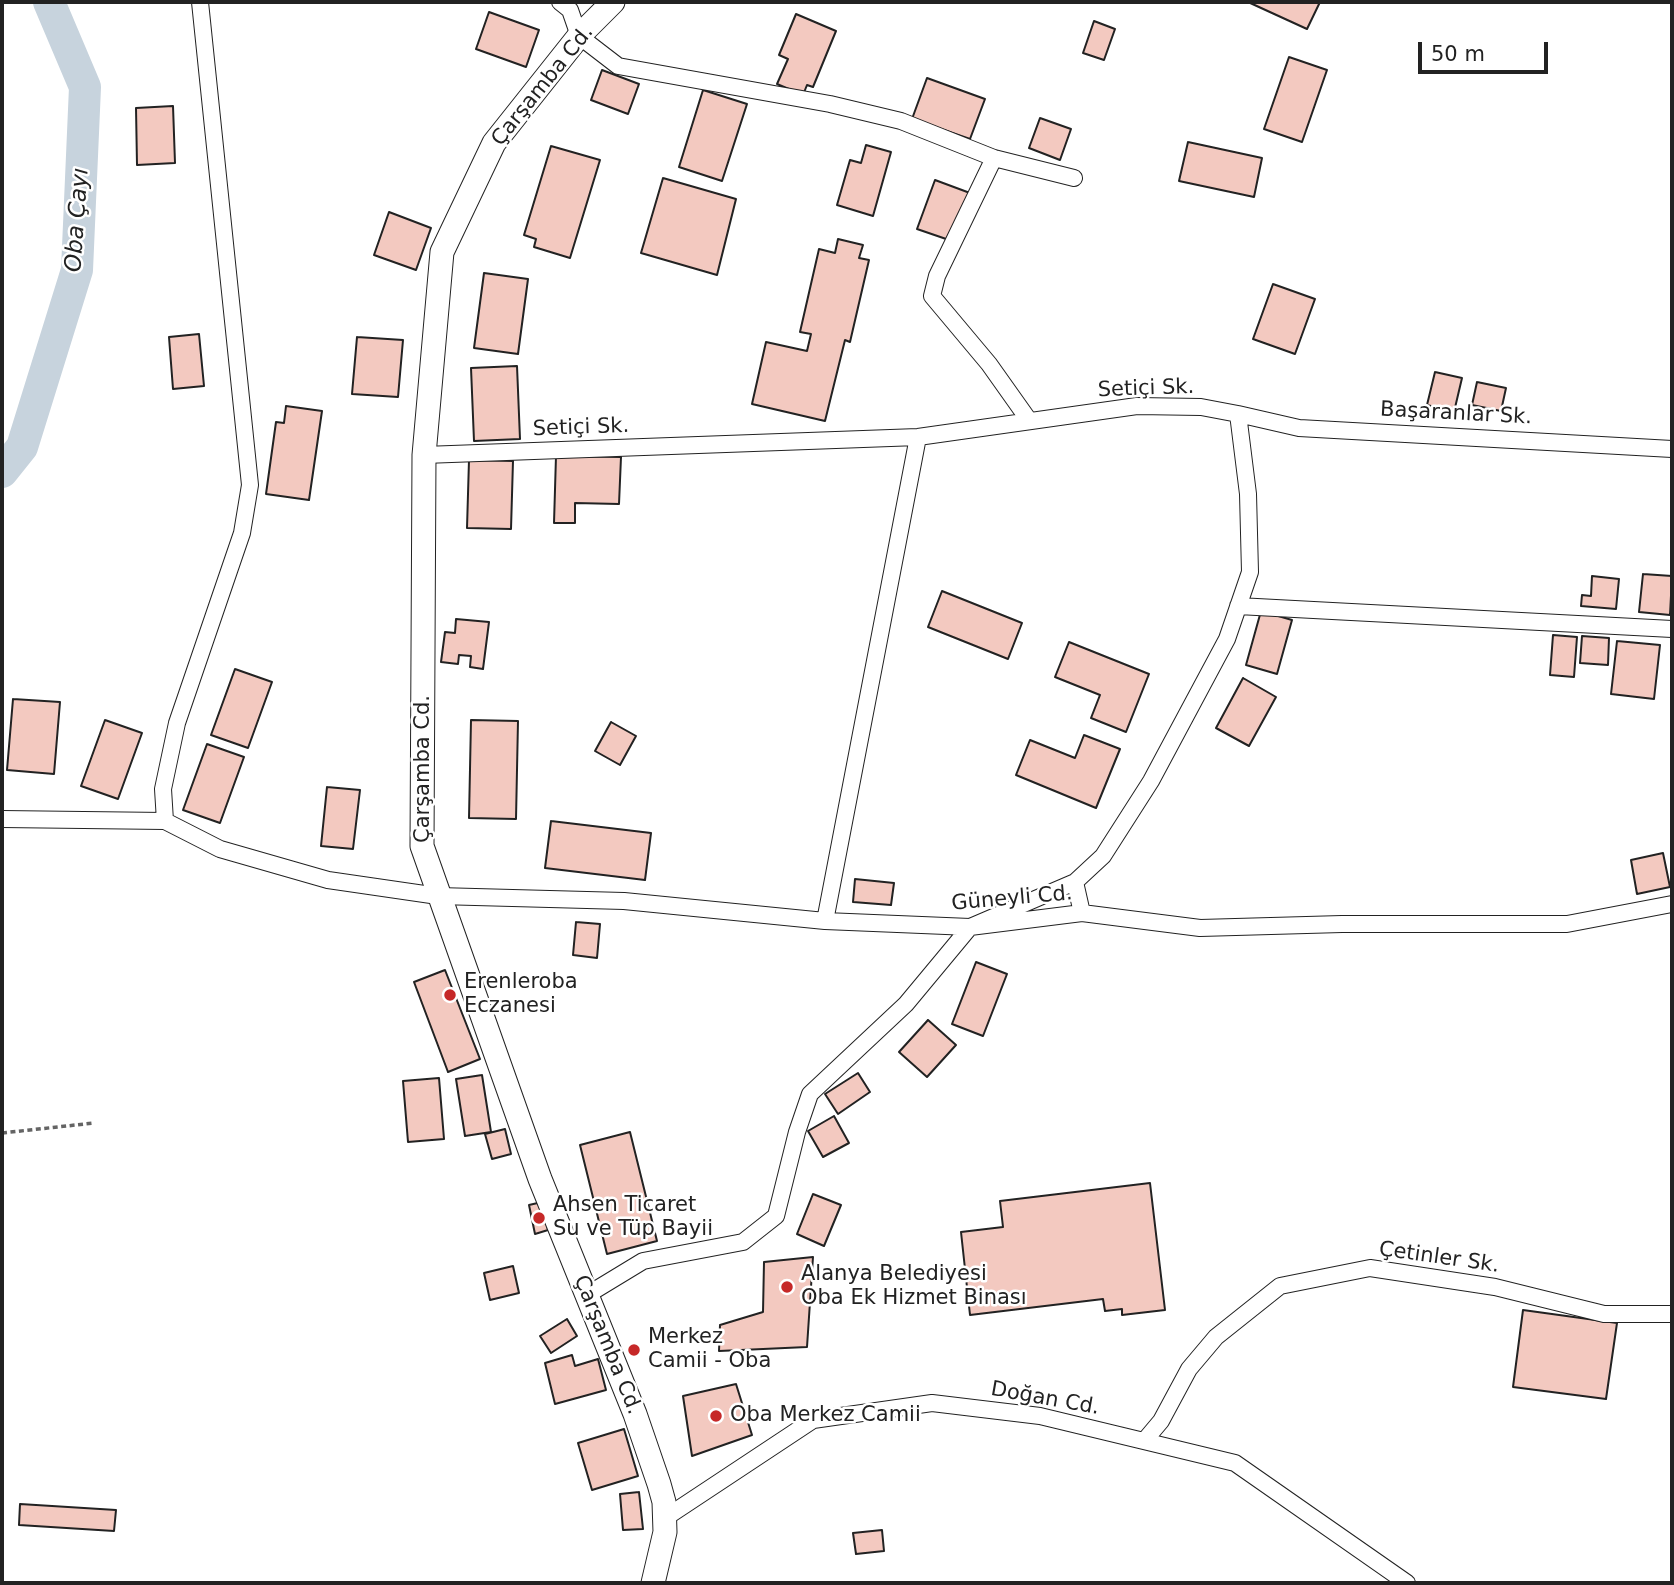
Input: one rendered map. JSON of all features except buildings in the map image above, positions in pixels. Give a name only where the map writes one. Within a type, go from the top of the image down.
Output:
[{"type":"street","points":[[2,819],[165,821],[163,789],[177,723],[242,533],[250,485],[200,2]]},
{"type":"street","points":[[560,2],[570,10],[579,36],[618,65],[830,104],[901,121],[994,158],[1074,178]]},
{"type":"street","name":"Çarşamba Cd.","points":[[613,2],[579,36],[494,143],[442,252],[424,455],[422,846],[540,1179],[635,1414],[662,1493],[665,1518],[662,1549],[653,1583]]},
{"type":"street","points":[[994,158],[937,276],[932,296],[989,363],[1028,419]]},
{"type":"street","name":"Setiçi Sk.","points":[[424,455],[918,437],[1028,419],[1138,406],[1201,407],[1238,414]]},
{"type":"street","points":[[587,1295],[643,1261],[743,1242],[776,1216],[797,1132],[810,1094],[906,1004],[970,927],[1075,882],[1102,856],[1152,781],[1227,639],[1250,572],[1248,494],[1238,414]]},
{"type":"street","name":"Başaranlar Sk.","points":[[1238,414],[1299,428],[1672,449]]},
{"type":"street","points":[[825,921],[918,437]]},
{"type":"street","points":[[1238,606],[1672,629]]},
{"type":"street","name":"Güneyli Cd.","points":[[165,821],[220,849],[328,880],[438,896],[624,901],[825,921],[970,927],[1082,913],[1200,928],[1342,924],[1567,924],[1672,904]]},
{"type":"street","points":[[1075,882],[1082,913]]},
{"type":"street","name":"Çetinler Sk.","points":[[1144,1440],[1161,1420],[1189,1369],[1216,1337],[1280,1286],[1370,1268],[1495,1287],[1604,1314],[1672,1314]]},
{"type":"street","name":"Doğan Cd.","points":[[665,1518],[813,1420],[932,1404],[1041,1416],[1235,1463],[1407,1583]]},
{"type":"path","points":[[2,1133],[94,1123]]},
{"type":"waterway","name":"Oba Çayı","points":[[2,472],[22,447],[77,270],[85,87],[49,2]]},
{"type":"place","name":"Erenleroba Eczanesi","points":[[450,995]]},
{"type":"place","name":"Ahsen Ticaret Su ve Tüp Bayii","points":[[539,1218]]},
{"type":"place","name":"Alanya Belediyesi Oba Ek Hizmet Binası","points":[[787,1287]]},
{"type":"place","name":"Merkez Camii - Oba","points":[[634,1350]]},
{"type":"place","name":"Oba Merkez Camii","points":[[716,1416]]}]
